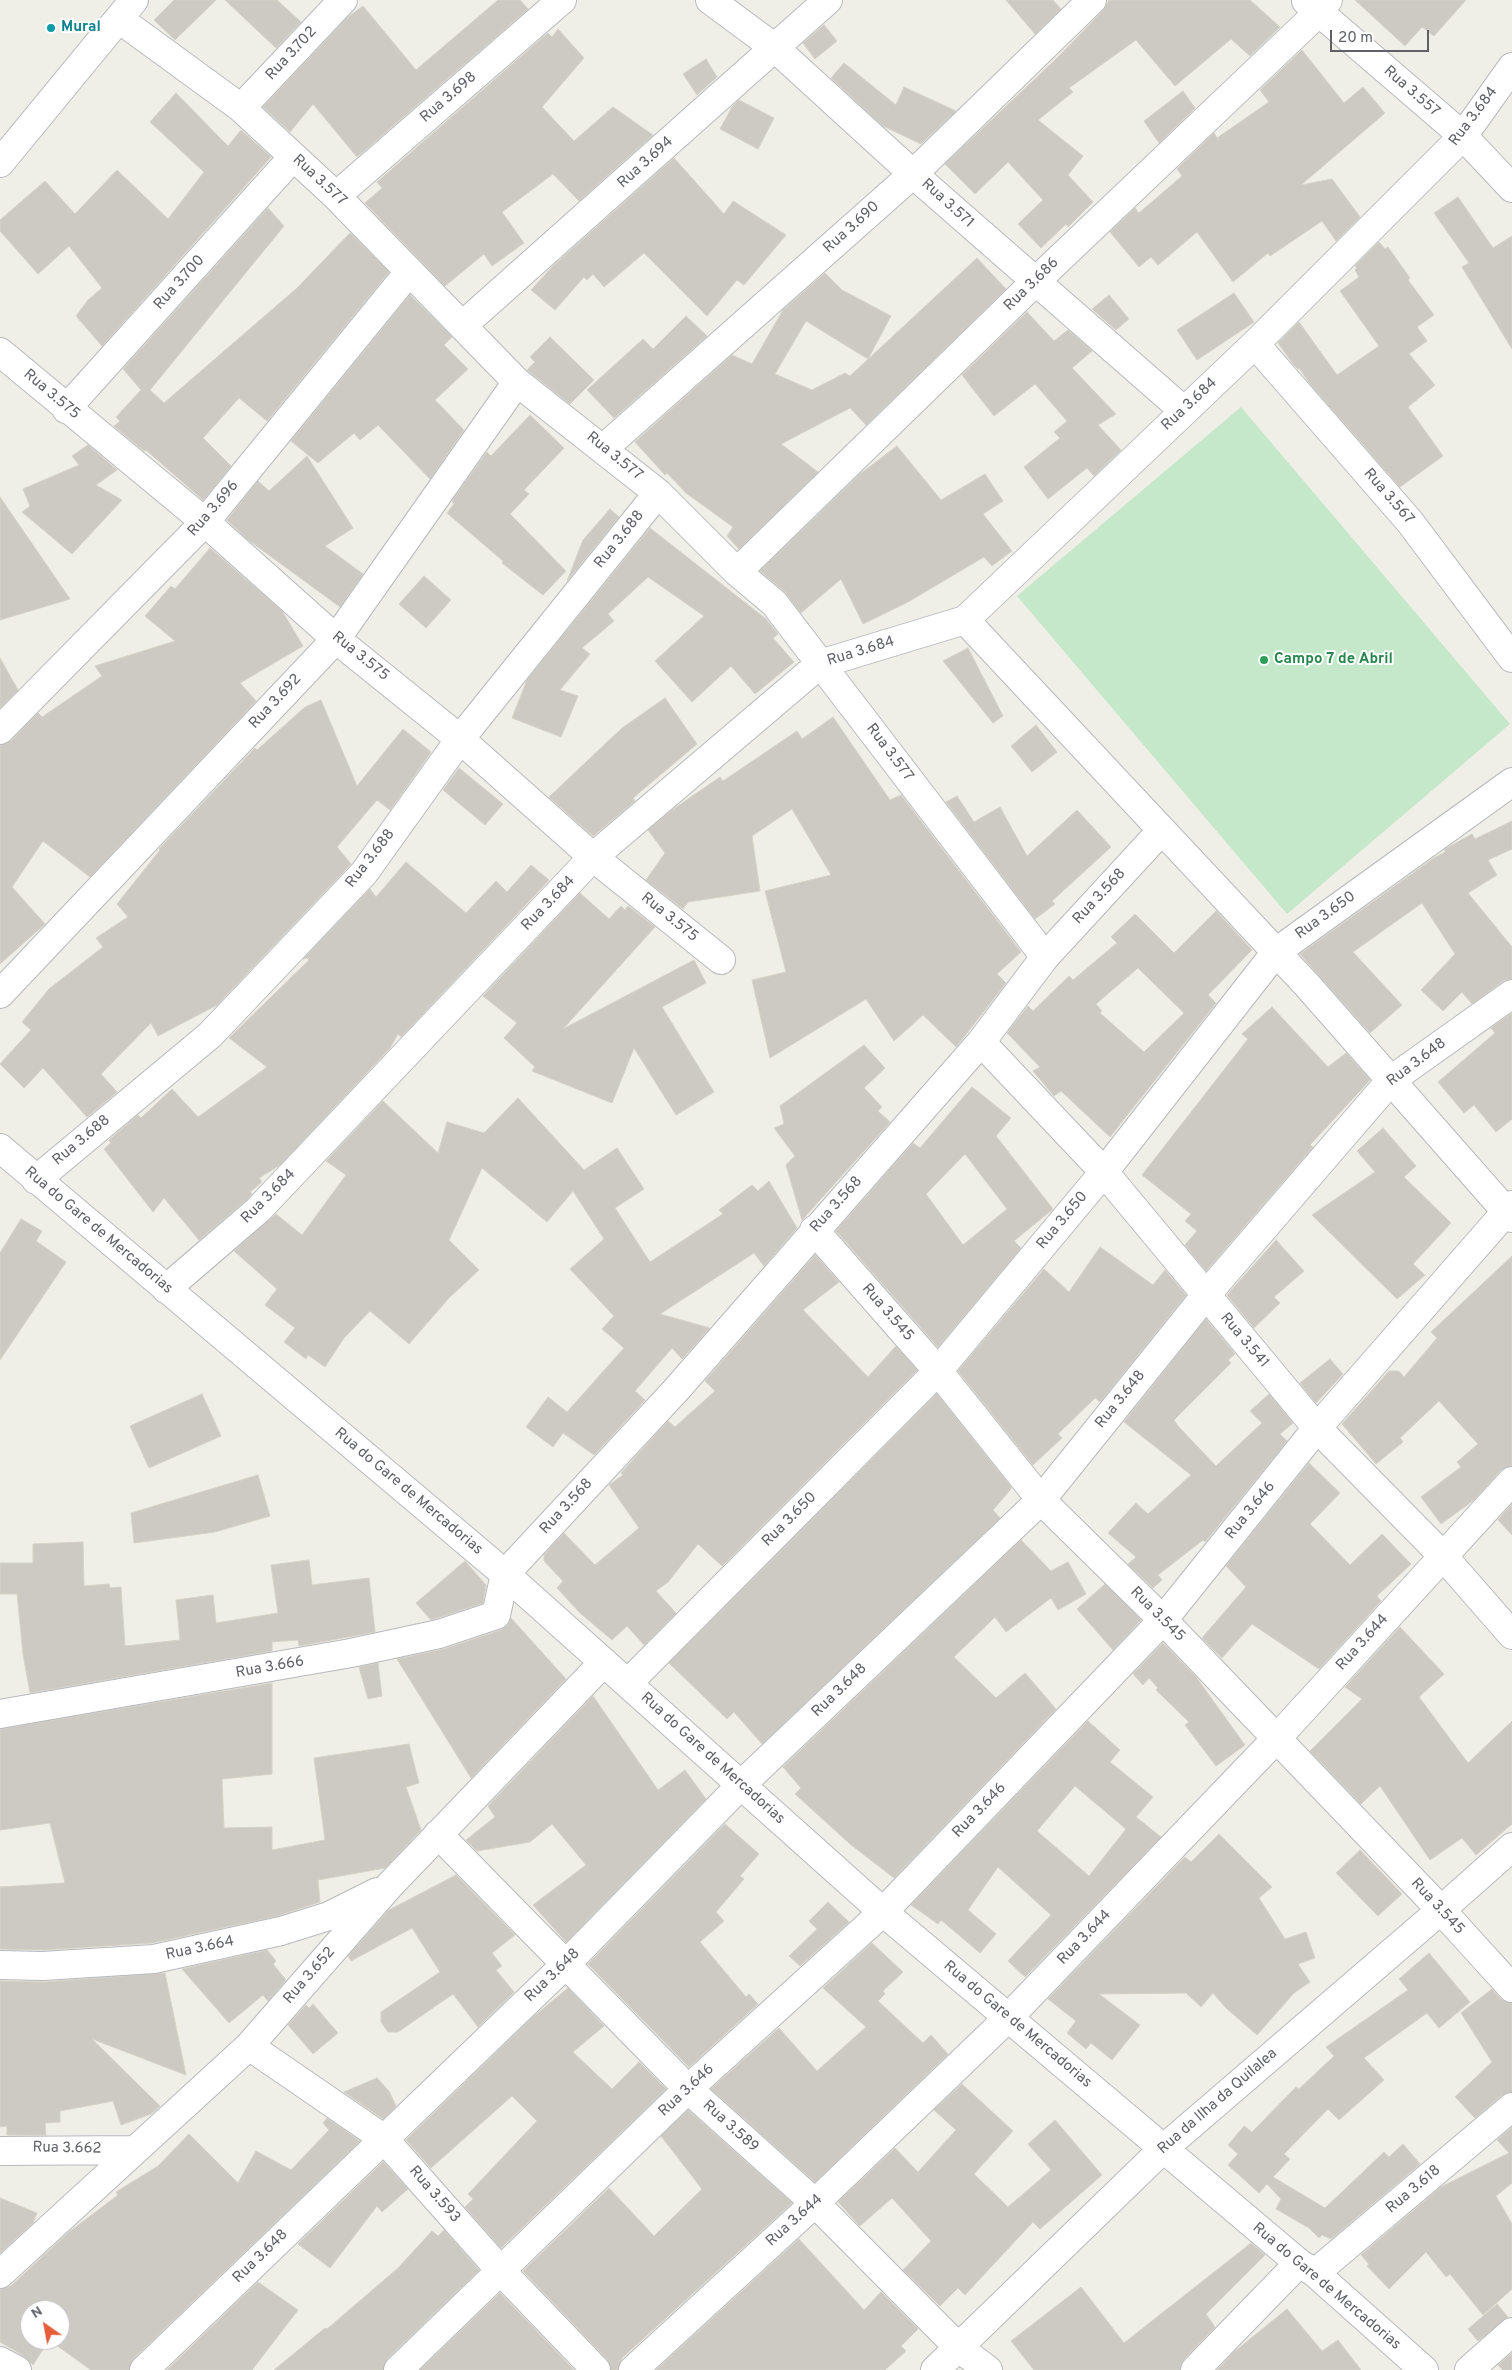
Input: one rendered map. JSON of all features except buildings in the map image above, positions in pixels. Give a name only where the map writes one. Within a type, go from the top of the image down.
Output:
[{"type":"street","name":"Rua 3.702","points":[[241,108],[343,0]]},
{"type":"street","name":"Rua 3.698","points":[[336,196],[562,0]]},
{"type":"street","name":"Rua 3.571","points":[[710,0],[775,48],[1035,282],[1184,410]]},
{"type":"street","name":"Rua 3.694","points":[[463,325],[828,0]]},
{"type":"street","name":"Rua 3.690","points":[[604,448],[913,174],[1092,0]]},
{"type":"street","name":"Rua 3.557","points":[[1318,4],[1463,136],[1512,188]]},
{"type":"street","name":"Rua 3.686","points":[[737,572],[1318,4]]},
{"type":"street","name":"Rua 3.577","points":[[126,10],[241,108],[336,196],[517,382],[604,448],[658,493],[737,572],[774,603],[1045,957]]},
{"type":"street","points":[[0,163],[126,10]]},
{"type":"street","name":"Rua 3.684","points":[[166,1289],[258,1210],[593,857],[820,664],[965,620],[1254,344],[1463,136],[1512,67]]},
{"type":"street","name":"Rua 3.700","points":[[66,409],[293,157]]},
{"type":"street","name":"Rua 3.696","points":[[0,730],[205,522],[409,272]]},
{"type":"street","name":"Rua 3.567","points":[[1254,344],[1410,522],[1512,658]]},
{"type":"street","name":"Rua 3.575","points":[[0,352],[66,409],[205,522],[336,639],[460,739],[593,857],[721,960]]},
{"type":"street","name":"Rua 3.692","points":[[0,994],[336,639],[517,382]]},
{"type":"street","name":"Rua 3.688","points":[[36,1180],[210,1035],[364,873],[460,739],[658,493]]},
{"type":"street","points":[[965,620],[1276,952],[1510,1211]]},
{"type":"street","name":"Rua 3.650","points":[[628,1683],[938,1371],[1104,1172],[1276,952],[1512,782]]},
{"type":"street","name":"Rua 3.568","points":[[506,1574],[676,1390],[814,1230],[981,1042],[1045,957],[1162,830]]},
{"type":"street","name":"Rua 3.648","points":[[144,2370],[383,2138],[565,1965],[742,1784],[1041,1500],[1206,1295],[1391,1080],[1512,994]]},
{"type":"street","name":"Rua 3.541","points":[[981,1042],[1104,1172],[1317,1428],[1443,1556],[1512,1635]]},
{"type":"street","name":"Rua do Gare de Mercadorias","points":[[0,1148],[506,1574],[883,1912],[1307,2268],[1424,2370]]},
{"type":"street","name":"Rua 3.646","points":[[398,2370],[688,2089],[883,1912],[1163,1620],[1317,1428],[1510,1211]]},
{"type":"street","name":"Rua 3.545","points":[[814,1230],[938,1371],[1041,1500],[1163,1620],[1277,1738],[1441,1910],[1512,1988]]},
{"type":"street","name":"Rua 3.644","points":[[633,2370],[815,2204],[1008,2018],[1277,1738],[1512,1481]]},
{"type":"street","name":"Rua 3.666","points":[[0,1714],[206,1680],[351,1653],[439,1634],[496,1616],[506,1574]]},
{"type":"street","name":"Rua 3.652","points":[[0,2274],[249,2046],[390,1885],[604,1662]]},
{"type":"street","name":"Rua 3.589","points":[[438,1834],[688,2089],[815,2204],[958,2348],[988,2370]]},
{"type":"street","name":"Rua da Ilha da Quilalea","points":[[935,2370],[1163,2149],[1512,1847]]},
{"type":"street","name":"Rua 3.664","points":[[0,1965],[43,1966],[154,1959],[281,1931],[329,1916],[390,1885]]},
{"type":"street","name":"Rua 3.593","points":[[249,2046],[383,2138],[500,2270],[596,2370]]},
{"type":"street","name":"Rua 3.618","points":[[1195,2370],[1307,2268],[1512,2107]]},
{"type":"street","name":"Rua 3.662","points":[[0,2151],[134,2150]]},
{"type":"street","points":[[1469,2370],[1512,2332]]},
{"type":"street","points":[[0,2362],[17,2370]]},
{"type":"green space","name":"Campo 7 de Abril","points":[[1241,407],[1510,724],[1287,914],[1017,596]]},
{"type":"place","name":"Mural","points":[[51,28]]},
{"type":"place","name":"Campo 7 de Abril","points":[[1264,660]]}]
